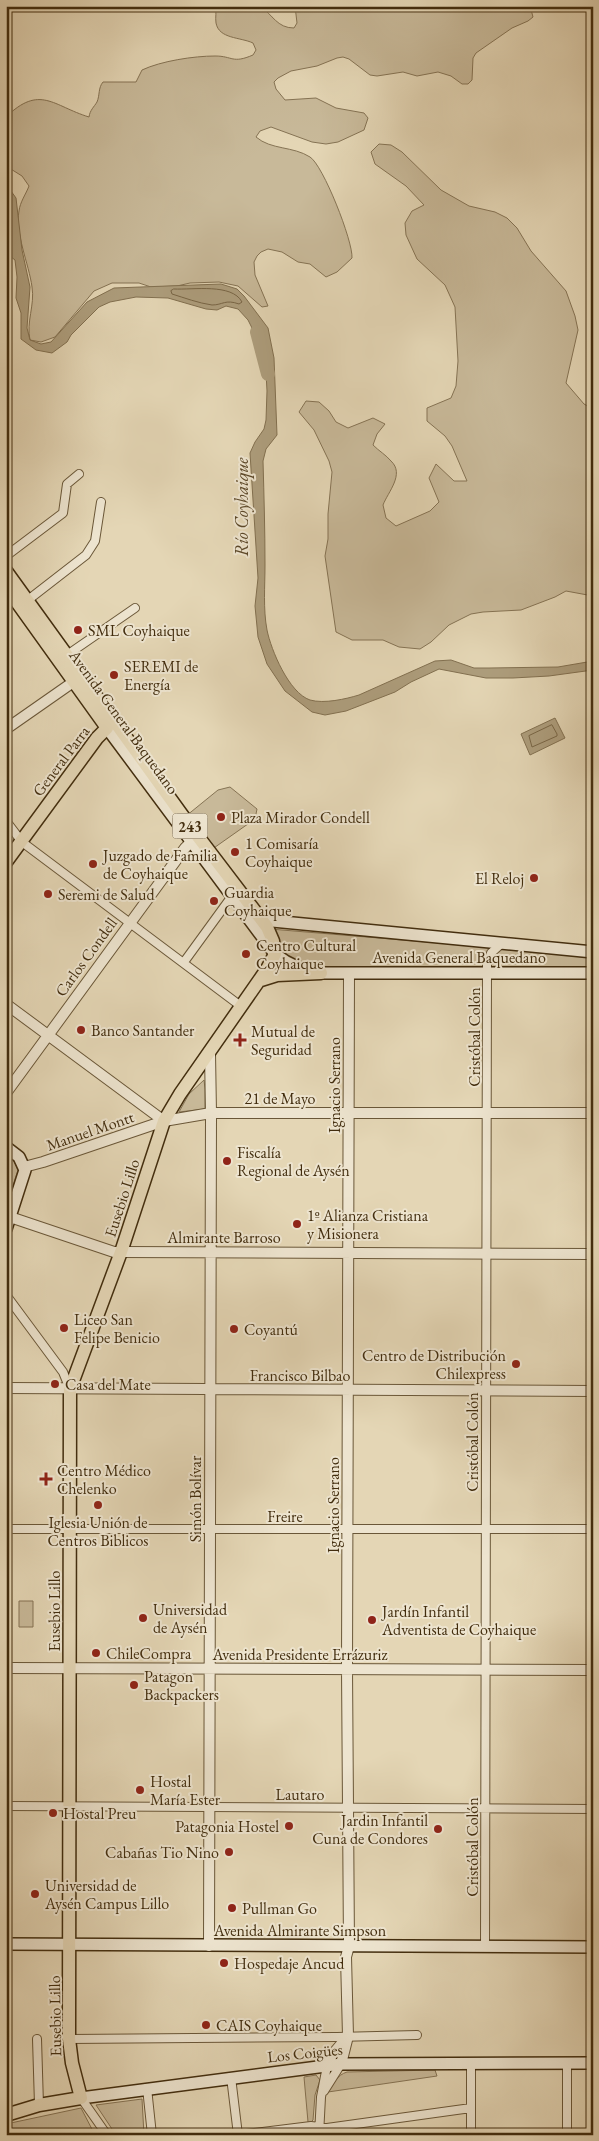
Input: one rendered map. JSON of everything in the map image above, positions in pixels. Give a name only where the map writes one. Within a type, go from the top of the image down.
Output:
[{"type":"main road","name":"Avenida General Baquedano","points":[[6,571],[67,655],[107,728],[262,920],[593,952]]},
{"type":"main road","name":"Avenida General Baquedano","points":[[6,587],[122,730],[232,896],[275,954],[297,967],[321,973],[593,973]]},
{"type":"main road","points":[[107,728],[114,727],[122,730]]},
{"type":"main road","name":"General Parra","points":[[6,862],[97,738],[107,728]]},
{"type":"main road","points":[[262,920],[271,936],[275,954]]},
{"type":"main road","name":"Eusebio Lillo","points":[[81,2098],[72,2063],[69,2039],[70,1389],[121,1252],[164,1121],[180,1094],[261,980],[275,954]]},
{"type":"main road","points":[[261,980],[277,975],[321,973]]},
{"type":"main road","points":[[6,1147],[19,1157],[24,1167],[24,1177],[6,1229]]},
{"type":"main road","name":"Avenida Almirante Simpson","points":[[6,1944],[593,1947]]},
{"type":"main road","name":"Los Coigües","points":[[6,2113],[39,2105],[148,2088],[341,2064],[593,2063]]},
{"type":"street","points":[[6,556],[63,513],[67,484],[79,474]]},
{"type":"street","points":[[28,600],[86,555],[95,541],[101,502]]},
{"type":"street","points":[[67,655],[135,608]]},
{"type":"street","points":[[6,729],[78,678]]},
{"type":"street","points":[[6,820],[22,842],[242,1007]]},
{"type":"street","name":"Carlos Condell","points":[[6,1093],[195,838]]},
{"type":"street","points":[[184,962],[232,896]]},
{"type":"street","name":"Cristóbal Colón","points":[[485,1947],[488,974],[489,956],[501,944]]},
{"type":"street","name":"Ignacio Serrano","points":[[321,2097],[341,2064],[348,2036],[346,1957],[349,1946],[347,1669],[349,973]]},
{"type":"street","points":[[6,1004],[164,1121]]},
{"type":"street","name":"Simón Bolívar","points":[[209,1946],[210,1053]]},
{"type":"street","name":"21 de Mayo","points":[[164,1121],[211,1113],[593,1113]]},
{"type":"street","name":"Manuel Montt","points":[[24,1167],[164,1121]]},
{"type":"street","name":"Almirante Barroso","points":[[10,1217],[114,1252],[593,1254]]},
{"type":"street","points":[[6,1294],[63,1372],[70,1389]]},
{"type":"street","name":"Francisco Bilbao","points":[[6,1388],[593,1391]]},
{"type":"street","name":"Freire","points":[[6,1529],[593,1529]]},
{"type":"street","name":"Avenida Presidente Errázuriz","points":[[6,1668],[593,1670]]},
{"type":"street","name":"Lautaro","points":[[6,1806],[593,1809]]},
{"type":"street","points":[[69,2039],[417,2035]]},
{"type":"street","name":"Ignacio Serrano","points":[[318,2131],[321,2097],[327,2066],[332,2055],[348,2036]]},
{"type":"street","points":[[37,2039],[39,2105]]},
{"type":"street","points":[[471,2062],[471,2135]]},
{"type":"street","points":[[567,2135],[568,2063]]},
{"type":"street","points":[[231,2077],[238,2135],[311,2126],[318,2131],[327,2128],[471,2108]]},
{"type":"street","points":[[148,2088],[152,2135]]},
{"type":"street","name":"Eusebio Lillo","points":[[81,2098],[107,2135]]},
{"type":"shaded area","points":[[215,6],[244,6],[247,9],[260,6],[283,26],[294,28],[297,23],[295,6],[530,6],[533,17],[512,28],[476,53],[473,58],[472,80],[468,84],[462,84],[451,76],[438,72],[417,76],[403,72],[377,76],[370,75],[349,59],[343,57],[317,66],[291,71],[274,82],[276,89],[285,100],[316,98],[336,108],[364,113],[368,118],[364,130],[338,142],[326,144],[312,142],[271,127],[260,131],[256,137],[268,144],[296,151],[310,157],[316,163],[343,221],[351,249],[352,258],[337,272],[326,277],[310,264],[298,262],[282,252],[268,249],[261,252],[254,262],[255,275],[268,306],[262,307],[238,286],[219,282],[151,287],[139,283],[112,283],[94,291],[55,337],[41,342],[30,340],[29,327],[33,294],[18,220],[21,204],[29,186],[22,176],[6,166],[6,117],[18,107],[28,102],[47,100],[89,117],[91,110],[97,102],[103,82],[136,82],[142,70],[178,60],[215,56],[241,59],[253,55],[256,50],[253,43],[221,32],[216,23]]},
{"type":"shaded area","points":[[379,144],[391,145],[402,152],[441,190],[469,206],[495,212],[507,218],[517,228],[531,251],[566,291],[578,330],[566,383],[584,404],[593,409],[593,596],[566,591],[521,610],[471,614],[449,625],[431,642],[420,649],[399,647],[383,640],[352,640],[336,632],[325,556],[328,539],[332,472],[329,461],[314,430],[299,412],[306,401],[319,402],[329,411],[336,422],[348,428],[373,418],[385,424],[377,434],[373,445],[395,466],[396,477],[383,505],[386,518],[396,526],[430,511],[439,502],[429,478],[436,464],[454,481],[467,481],[452,446],[445,436],[427,421],[427,408],[451,398],[456,386],[458,361],[455,307],[445,285],[417,259],[406,235],[405,223],[412,211],[424,205],[406,186],[375,164],[371,152]]},
{"type":"shaded area","name":"Plaza Mirador Condell","points":[[230,787],[257,809],[255,819],[211,850],[186,816],[218,790]]},
{"type":"shaded area","points":[[270,929],[593,958],[593,967],[312,967],[289,958],[281,950]]},
{"type":"shaded area","points":[[204,1080],[205,1109],[179,1112],[189,1094]]},
{"type":"shaded area","points":[[6,1156],[14,1161],[18,1170],[6,1207]]},
{"type":"shaded area","points":[[19,1601],[33,1601],[33,1627],[19,1627]]},
{"type":"shaded area","points":[[435,2070],[437,2076],[328,2092],[338,2078],[347,2072]]},
{"type":"shaded area","points":[[316,2075],[320,2080],[315,2095],[313,2120],[310,2123],[308,2122],[304,2077]]},
{"type":"shaded area","points":[[142,2099],[144,2135],[116,2135],[96,2105]]},
{"type":"shaded area","points":[[81,2108],[95,2135],[6,2135],[6,2124]]},
{"type":"water","points":[[6,184],[16,198],[22,250],[30,287],[27,328],[30,340],[41,344],[51,342],[87,302],[114,288],[221,284],[237,289],[268,328],[274,358],[277,435],[266,449],[263,461],[265,614],[269,638],[277,659],[288,680],[302,696],[316,701],[335,701],[354,697],[435,661],[451,660],[474,668],[489,668],[558,667],[593,661],[593,670],[549,676],[486,678],[439,669],[395,692],[346,711],[325,715],[312,712],[285,691],[267,664],[258,637],[255,606],[258,578],[250,453],[264,429],[267,391],[265,354],[248,320],[238,309],[226,306],[217,310],[206,309],[168,298],[136,297],[110,302],[99,307],[71,335],[67,342],[52,353],[36,350],[21,339],[21,313],[16,298],[17,277],[15,260],[6,253],[6,234],[9,219],[6,208]]},
{"type":"water","points":[[555,718],[565,738],[530,755],[521,734]]},
{"type":"waterway","name":"Río Coyhaique","points":[[257,332],[268,374]]},
{"type":"place","name":"SML Coyhaique","points":[[78,630]]},
{"type":"place","name":"SEREMI de Energía","points":[[114,675]]},
{"type":"place","name":"Plaza Mirador Condell","points":[[221,817]]},
{"type":"place","name":"1 Comisaría Coyhaique","points":[[235,852]]},
{"type":"place","name":"Juzgado de Familia de Coyhaique","points":[[93,864]]},
{"type":"place","name":"El Reloj","points":[[534,878]]},
{"type":"place","name":"Seremi de Salud","points":[[48,894]]},
{"type":"place","name":"Guardia Coyhaique","points":[[214,901]]},
{"type":"place","name":"Centro Cultural Coyhaique","points":[[246,954]]},
{"type":"place","name":"Banco Santander","points":[[81,1030]]},
{"type":"place","name":"Mutual de Seguridad","points":[[240,1040]]},
{"type":"place","name":"Fiscalía Regional de Aysén","points":[[227,1161]]},
{"type":"place","name":"1º Alianza Cristiana y Misionera","points":[[297,1224]]},
{"type":"place","name":"Liceo San Felipe Benicio","points":[[64,1328]]},
{"type":"place","name":"Coyantú","points":[[234,1329]]},
{"type":"place","name":"Centro de Distribución Chilexpress","points":[[516,1364]]},
{"type":"place","name":"Casa del Mate","points":[[55,1384]]},
{"type":"place","name":"Centro Médico Chelenko","points":[[46,1479]]},
{"type":"place","name":"Iglesia Unión de Centros Biblicos","points":[[98,1505]]},
{"type":"place","name":"Universidad de Aysén","points":[[143,1618]]},
{"type":"place","name":"Jardín Infantil Adventista de Coyhaique","points":[[372,1620]]},
{"type":"place","name":"ChileCompra","points":[[96,1653]]},
{"type":"place","name":"Patagon Backpackers","points":[[134,1685]]},
{"type":"place","name":"Hostal María Ester","points":[[140,1790]]},
{"type":"place","name":"Hostal Preu","points":[[53,1813]]},
{"type":"place","name":"Patagonia Hostel","points":[[289,1826]]},
{"type":"place","name":"Jardin Infantil Cuna de Condores","points":[[438,1829]]},
{"type":"place","name":"Cabañas Tio Nino","points":[[229,1852]]},
{"type":"place","name":"Universidad de Aysén Campus Lillo","points":[[35,1894]]},
{"type":"place","name":"Pullman Go","points":[[232,1908]]},
{"type":"place","name":"Hospedaje Ancud","points":[[224,1963]]},
{"type":"place","name":"CAIS Coyhaique","points":[[206,2025]]}]
